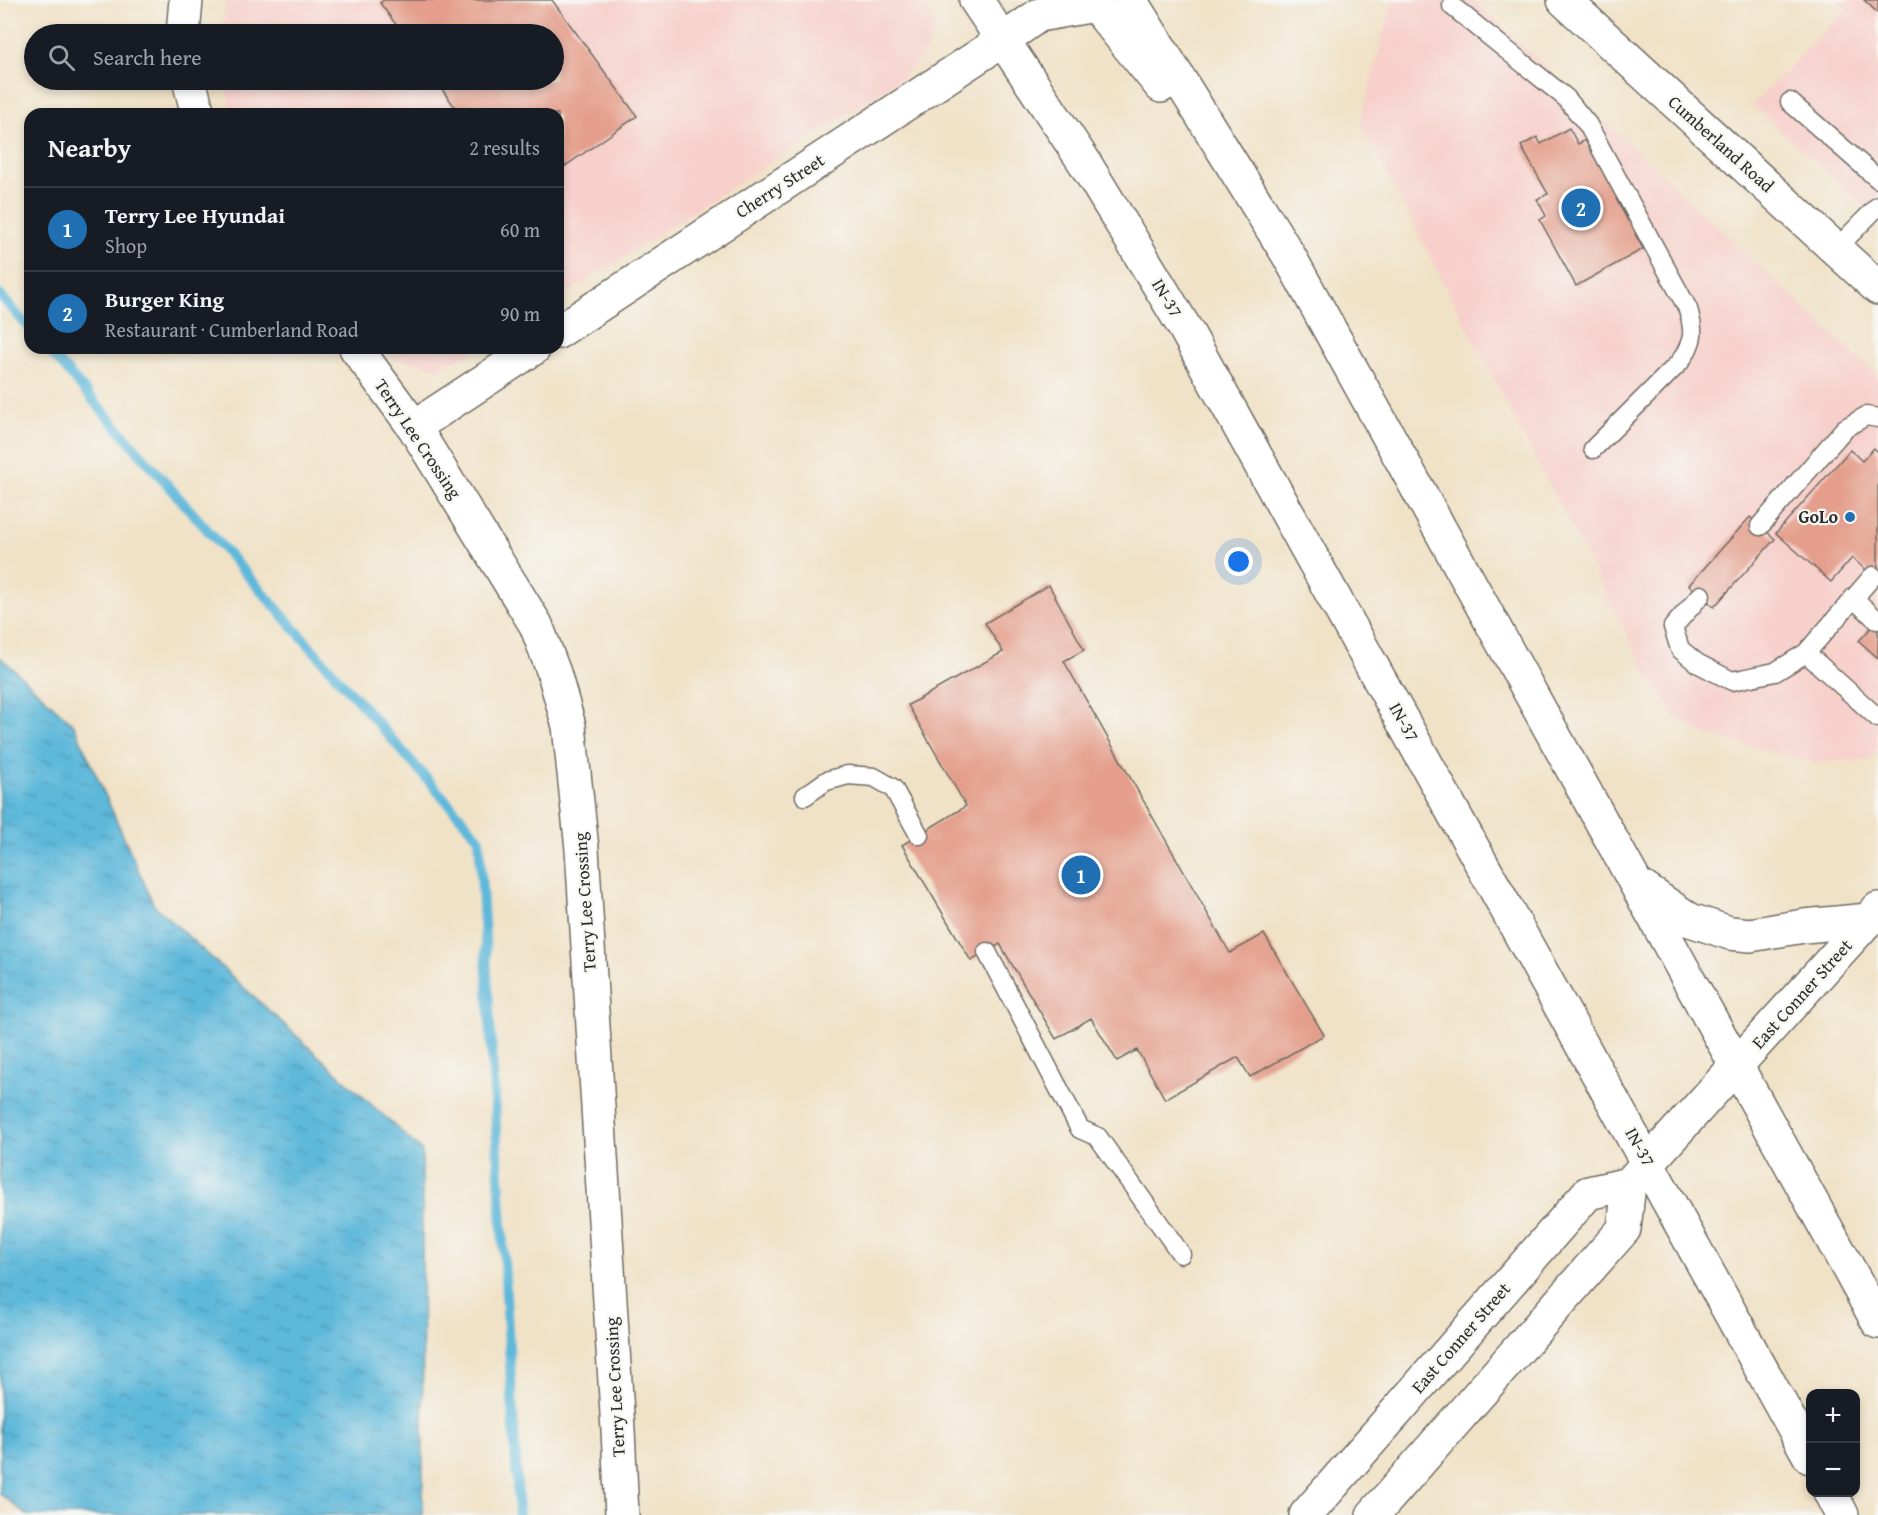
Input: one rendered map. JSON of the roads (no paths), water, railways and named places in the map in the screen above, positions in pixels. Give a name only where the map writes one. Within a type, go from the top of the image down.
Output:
[{"type":"main road","points":[[184,24],[186,0]]},
{"type":"main road","name":"IN-37","points":[[976,0],[1083,160],[1186,330],[1638,1173],[1806,1450]]},
{"type":"main road","points":[[1130,0],[1289,256],[1878,1322]]},
{"type":"main road","name":"Cumberland Road","points":[[1564,0],[1878,288]]},
{"type":"main road","name":"Cherry Street","points":[[564,328],[1040,15],[1095,5],[1140,58],[1289,256]]},
{"type":"main road","points":[[192,90],[196,108]]},
{"type":"main road","name":"Terry Lee Crossing","points":[[360,354],[414,427],[536,625],[554,673],[569,726],[582,849],[622,1515]]},
{"type":"main road","points":[[414,427],[525,354]]},
{"type":"main road","points":[[1637,885],[1690,920],[1730,933],[1750,935],[1873,915]]},
{"type":"main road","name":"East Conner Street","points":[[1306,1515],[1588,1193],[1638,1173],[1873,915]]},
{"type":"main road","points":[[1373,1515],[1624,1229],[1638,1173]]},
{"type":"main road","points":[[1833,1497],[1842,1515]]},
{"type":"lane","points":[[1452,6],[1566,98],[1588,125],[1688,309],[1694,328],[1691,345],[1680,362],[1593,449]]},
{"type":"lane","points":[[1790,102],[1878,179]]},
{"type":"lane","points":[[1836,249],[1878,206]]},
{"type":"lane","points":[[1760,526],[1845,428],[1866,416],[1878,418]]},
{"type":"lane","points":[[1701,595],[1673,627],[1680,649],[1697,663],[1732,681],[1776,672],[1806,653],[1873,576]]},
{"type":"lane","points":[[1853,598],[1877,620]]},
{"type":"lane","points":[[1806,653],[1878,718]]},
{"type":"lane","points":[[805,796],[826,781],[848,775],[874,777],[893,788],[919,835]]},
{"type":"lane","points":[[987,952],[1080,1129],[1098,1137],[1181,1254]]},
{"type":"water","points":[[0,657],[74,725],[154,905],[422,1151],[423,1515],[27,1515],[0,1494]]},
{"type":"waterway","points":[[0,295],[24,322]]},
{"type":"waterway","points":[[52,354],[479,838],[519,1515]]},
{"type":"place","name":"Burger King","points":[[1581,208]]},
{"type":"place","name":"GoLo","points":[[1850,517]]},
{"type":"place","name":"Terry Lee Hyundai","points":[[1081,875]]}]
